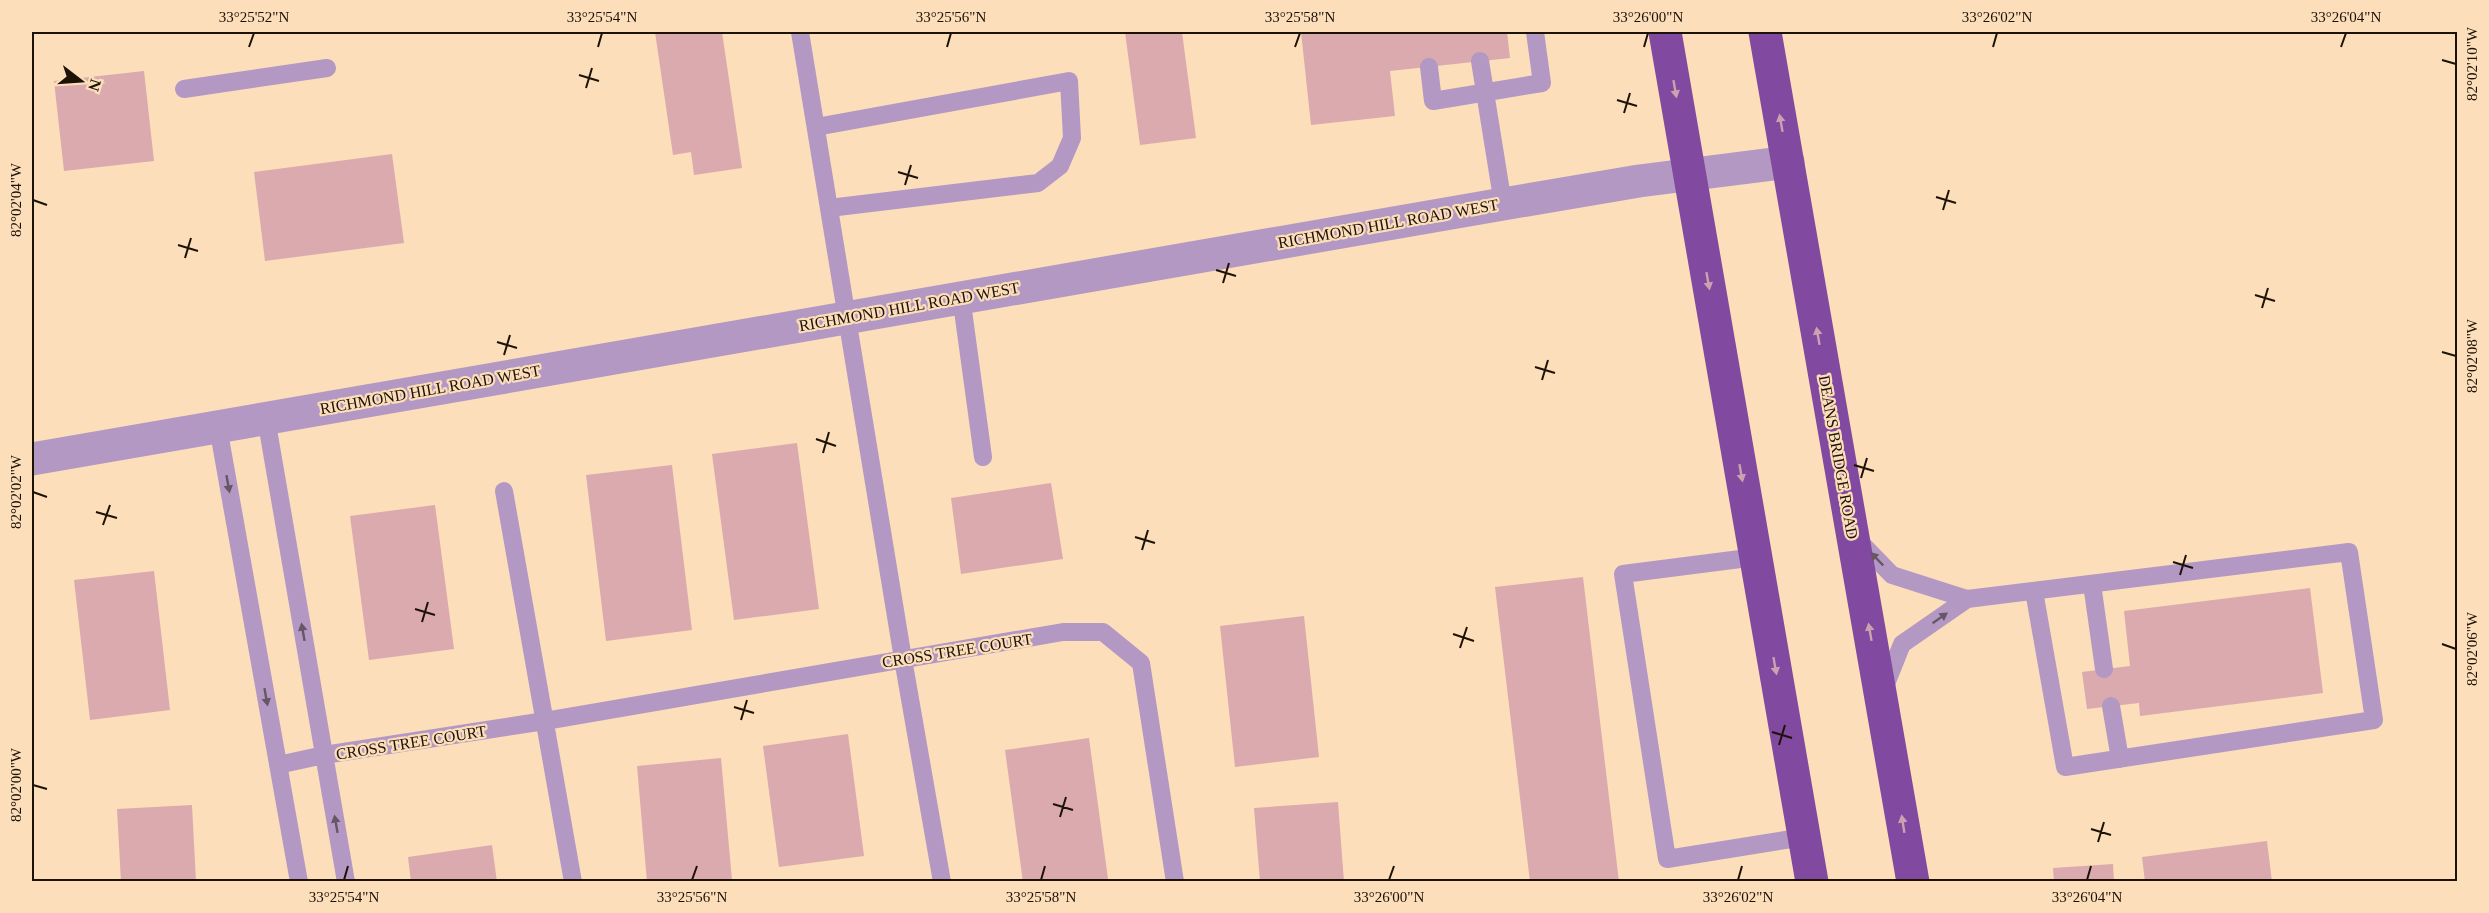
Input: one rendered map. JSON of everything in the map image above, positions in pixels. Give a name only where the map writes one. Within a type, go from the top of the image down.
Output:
[{"type":"highway","points":[[1665,32],[1812,882]]},
{"type":"highway","name":"DEANS BRIDGE ROAD","points":[[1765,32],[1913,882]]},
{"type":"street","name":"RICHMOND HILL ROAD WEST","points":[[32,459],[961,296],[1503,204],[1788,162]]},
{"type":"lane","points":[[801,32],[846,316],[942,882]]},
{"type":"lane","points":[[1429,67],[1433,101],[1542,83],[1535,32]]},
{"type":"lane","points":[[1480,61],[1503,204]]},
{"type":"lane","points":[[184,89],[327,68]]},
{"type":"lane","points":[[816,127],[1070,81],[1072,138],[1060,166],[1038,183],[829,208]]},
{"type":"lane","points":[[961,296],[983,457]]},
{"type":"lane","points":[[266,418],[346,882]]},
{"type":"lane","points":[[218,427],[299,882]]},
{"type":"lane","points":[[504,491],[573,882]]},
{"type":"lane","points":[[1852,535],[1892,575],[1967,599],[2349,552],[2374,720],[2065,767],[2034,591]]},
{"type":"lane","points":[[1756,557],[1623,574],[1667,859],[1804,837]]},
{"type":"lane","points":[[2092,584],[2104,669]]},
{"type":"lane","points":[[1882,695],[1902,644],[1967,599]]},
{"type":"lane","name":"CROSS TREE COURT","points":[[278,765],[324,754],[545,721],[1063,632],[1103,632],[1141,663],[1174,882]]},
{"type":"lane","points":[[2111,706],[2120,759]]},
{"type":"building","points":[[655,32],[722,32],[742,168],[694,175],[691,152],[673,155]]},
{"type":"building","points":[[1125,32],[1182,32],[1196,138],[1140,145]]},
{"type":"building","points":[[1301,32],[1507,32],[1510,58],[1390,71],[1395,116],[1311,125]]},
{"type":"building","points":[[144,71],[154,161],[64,171],[54,81]]},
{"type":"building","points":[[392,154],[404,243],[265,261],[254,172]]},
{"type":"building","points":[[797,443],[819,609],[734,620],[712,454]]},
{"type":"building","points":[[672,465],[692,630],[606,641],[586,475]]},
{"type":"building","points":[[1051,483],[1063,559],[961,574],[951,498]]},
{"type":"building","points":[[435,505],[454,649],[369,660],[350,516]]},
{"type":"building","points":[[154,571],[170,710],[90,720],[74,580]]},
{"type":"building","points":[[1583,577],[1619,882],[1530,882],[1495,587]]},
{"type":"building","points":[[2310,588],[2323,693],[2140,716],[2139,703],[2087,709],[2082,672],[2130,666],[2124,611]]},
{"type":"building","points":[[1304,616],[1319,757],[1235,767],[1220,626]]},
{"type":"building","points":[[848,734],[864,856],[779,867],[763,746]]},
{"type":"building","points":[[1089,738],[1108,879],[1090,882],[1023,882],[1005,750]]},
{"type":"building","points":[[721,758],[732,880],[647,882],[637,766]]},
{"type":"building","points":[[1338,802],[1344,882],[1260,882],[1254,808]]},
{"type":"building","points":[[192,805],[196,882],[121,882],[117,809]]},
{"type":"building","points":[[2267,841],[2272,882],[2145,882],[2142,857]]},
{"type":"building","points":[[492,845],[497,882],[411,882],[408,857]]},
{"type":"building","points":[[2113,864],[2114,882],[2054,882],[2053,868]]}]
